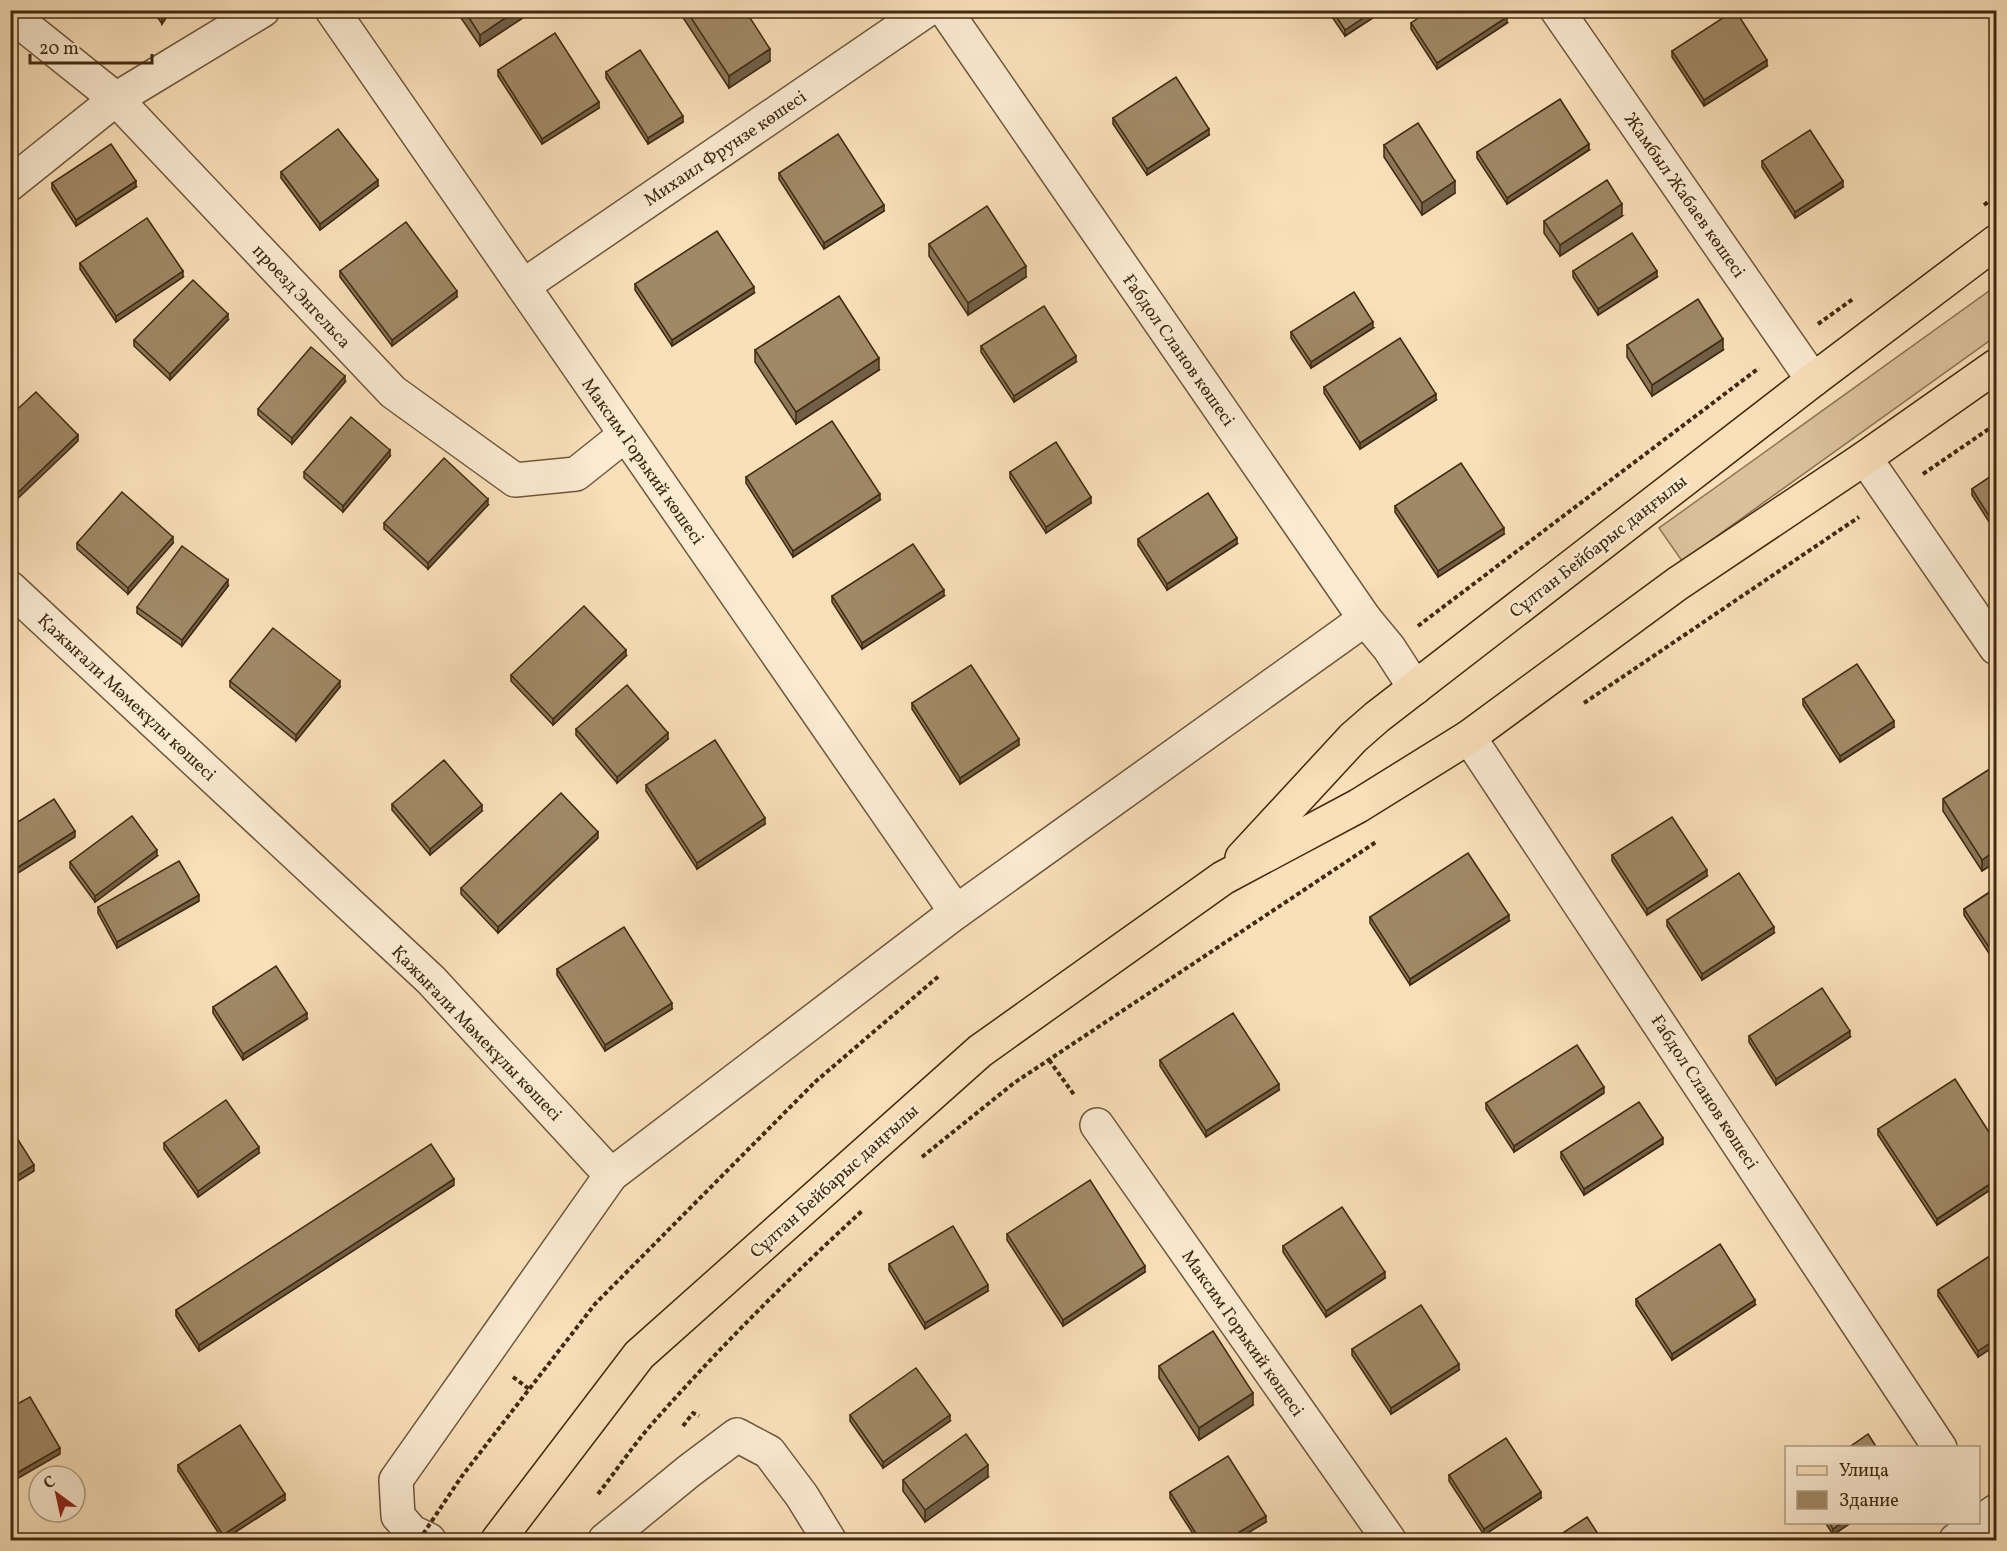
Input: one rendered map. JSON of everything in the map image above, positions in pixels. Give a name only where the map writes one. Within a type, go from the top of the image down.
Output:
[{"type":"main road","name":"Сұлтан Бейбарыс даңғылы","points":[[1223,878],[1353,738],[1813,380],[1996,242]]},
{"type":"main road","name":"Сұлтан Бейбарыс даңғылы","points":[[498,1540],[639,1355],[980,1051],[1223,878],[1358,806],[1469,737],[1677,584],[1865,458],[1996,366]]},
{"type":"street","points":[[10,184],[116,99],[263,10]]},
{"type":"street","name":"Максим Горький көшесі","points":[[332,10],[956,912]]},
{"type":"street","name":"Михаил Фрунзе көшесі","points":[[523,286],[927,10]]},
{"type":"street","name":"Ғабдол Сланов көшесі","points":[[945,10],[1415,688]]},
{"type":"street","name":"Жамбыл Жабаев көшесі","points":[[1557,10],[1813,380]]},
{"type":"street","name":"проезд Энгельса","points":[[10,14],[116,99],[393,392],[515,480],[576,474],[625,435]]},
{"type":"street","points":[[1865,458],[1996,648]]},
{"type":"street","name":"Қажығали Мәмекұлы көшесі","points":[[10,588],[431,980],[611,1175]]},
{"type":"street","points":[[429,1540],[412,1532],[398,1516],[396,1480],[611,1175],[956,912],[1365,619]]},
{"type":"street","name":"Ғабдол Сланов көшесі","points":[[1469,737],[1939,1446]]},
{"type":"street","name":"Максим Горький көшесі","points":[[1096,1125],[1389,1540]]},
{"type":"street","points":[[605,1540],[737,1435],[769,1452],[802,1496],[829,1540]]},
{"type":"street","points":[[1956,1540],[1980,1524]]},
{"type":"path","points":[[1978,209],[1996,196]]},
{"type":"path","points":[[1389,648],[1789,345],[1855,298]]},
{"type":"path","points":[[1578,707],[1996,424]]},
{"type":"path","points":[[922,1158],[1014,1083],[1382,838]]},
{"type":"path","points":[[1049,1060],[1096,1125]]},
{"type":"path","points":[[418,1540],[462,1476],[595,1304],[815,1082]]},
{"type":"path","points":[[592,1501],[651,1426],[714,1357],[814,1255],[871,1203]]},
{"type":"path","points":[[511,1375],[529,1389]]},
{"type":"shaded area","points":[[1996,286],[1996,336],[1682,561],[1659,528]]},
{"type":"building","points":[[157,10],[167,10],[162,18]]},
{"type":"building","points":[[464,10],[517,10],[480,35]]},
{"type":"building","points":[[686,10],[745,10],[770,49],[729,76]]},
{"type":"building","points":[[1332,10],[1375,10],[1345,30]]},
{"type":"building","points":[[1430,10],[1503,10],[1507,17],[1437,63],[1411,23]]},
{"type":"building","points":[[1735,10],[1767,60],[1704,100],[1672,51]]},
{"type":"building","points":[[555,33],[599,102],[542,139],[498,70]]},
{"type":"building","points":[[640,50],[683,116],[648,138],[606,72]]},
{"type":"building","points":[[1176,77],[1209,129],[1147,169],[1113,118]]},
{"type":"building","points":[[1560,99],[1589,144],[1507,198],[1477,152]]},
{"type":"building","points":[[1418,123],[1455,181],[1422,203],[1384,145]]},
{"type":"building","points":[[338,129],[378,180],[320,224],[281,172]]},
{"type":"building","points":[[1810,130],[1843,181],[1795,212],[1762,161]]},
{"type":"building","points":[[838,134],[884,205],[824,243],[779,173]]},
{"type":"building","points":[[111,144],[136,181],[76,220],[52,183]]},
{"type":"building","points":[[1607,180],[1622,204],[1560,245],[1544,221]]},
{"type":"building","points":[[987,206],[1026,266],[968,303],[929,244]]},
{"type":"building","points":[[147,218],[183,271],[116,316],[80,263]]},
{"type":"building","points":[[406,222],[457,291],[392,340],[340,271]]},
{"type":"building","points":[[717,231],[754,287],[672,340],[635,284]]},
{"type":"building","points":[[1632,233],[1657,271],[1598,309],[1573,271]]},
{"type":"building","points":[[193,280],[228,314],[170,374],[134,340]]},
{"type":"building","points":[[1354,292],[1373,322],[1311,362],[1291,332]]},
{"type":"building","points":[[839,296],[879,358],[796,412],[755,350]]},
{"type":"building","points":[[1698,299],[1723,339],[1652,385],[1627,345]]},
{"type":"building","points":[[1044,306],[1076,356],[1014,396],[981,346]]},
{"type":"building","points":[[1400,338],[1436,394],[1360,443],[1324,387]]},
{"type":"building","points":[[311,347],[345,376],[292,438],[258,409]]},
{"type":"building","points":[[36,392],[78,435],[10,500],[10,416]]},
{"type":"building","points":[[351,417],[390,450],[343,506],[304,472]]},
{"type":"building","points":[[832,421],[880,494],[793,551],[746,477]]},
{"type":"building","points":[[1056,442],[1091,497],[1046,527],[1010,472]]},
{"type":"building","points":[[444,458],[488,499],[428,563],[384,523]]},
{"type":"building","points":[[1461,463],[1504,528],[1438,571],[1395,506]]},
{"type":"building","points":[[1996,473],[1996,527],[1972,489]]},
{"type":"building","points":[[122,492],[173,537],[128,588],[77,543]]},
{"type":"building","points":[[1208,493],[1237,538],[1167,584],[1138,539]]},
{"type":"building","points":[[913,544],[944,590],[862,643],[832,596]]},
{"type":"building","points":[[182,546],[228,580],[182,640],[137,607]]},
{"type":"building","points":[[584,606],[626,650],[553,719],[511,675]]},
{"type":"building","points":[[273,628],[340,681],[296,735],[230,681]]},
{"type":"building","points":[[1857,664],[1894,721],[1840,756],[1803,699]]},
{"type":"building","points":[[971,665],[1019,739],[960,778],[912,703]]},
{"type":"building","points":[[627,685],[668,733],[617,777],[576,729]]},
{"type":"building","points":[[715,740],[765,818],[697,863],[646,785]]},
{"type":"building","points":[[444,760],[482,805],[430,849],[392,804]]},
{"type":"building","points":[[1996,765],[1996,850],[1982,860],[1943,799]]},
{"type":"building","points":[[561,793],[598,832],[498,927],[461,888]]},
{"type":"building","points":[[54,799],[75,831],[12,871],[10,869],[10,827]]},
{"type":"building","points":[[132,816],[157,850],[95,896],[70,862]]},
{"type":"building","points":[[1672,817],[1707,870],[1647,909],[1612,855]]},
{"type":"building","points":[[1468,853],[1509,915],[1410,979],[1370,917]]},
{"type":"building","points":[[179,861],[199,895],[117,942],[98,907]]},
{"type":"building","points":[[1739,873],[1774,927],[1702,974],[1667,920]]},
{"type":"building","points":[[1996,888],[1996,958],[1964,909]]},
{"type":"building","points":[[624,927],[672,1003],[605,1045],[557,969]]},
{"type":"building","points":[[276,966],[307,1013],[243,1054],[213,1007]]},
{"type":"building","points":[[1822,988],[1850,1031],[1776,1079],[1749,1036]]},
{"type":"building","points":[[1233,1013],[1279,1084],[1206,1131],[1160,1060]]},
{"type":"building","points":[[1577,1045],[1604,1087],[1514,1146],[1486,1103]]},
{"type":"building","points":[[1955,1079],[1996,1143],[1996,1180],[1937,1219],[1878,1129]]},
{"type":"building","points":[[226,1100],[259,1147],[198,1191],[164,1143]]},
{"type":"building","points":[[1639,1102],[1663,1138],[1584,1189],[1561,1152]]},
{"type":"building","points":[[10,1127],[34,1165],[10,1180]]},
{"type":"building","points":[[431,1144],[454,1179],[199,1345],[176,1310]]},
{"type":"building","points":[[1090,1180],[1145,1266],[1063,1320],[1007,1234]]},
{"type":"building","points":[[1342,1207],[1385,1272],[1326,1311],[1283,1246]]},
{"type":"building","points":[[953,1226],[988,1285],[925,1323],[889,1264]]},
{"type":"building","points":[[1720,1244],[1755,1300],[1672,1354],[1636,1299]]},
{"type":"building","points":[[1996,1252],[1996,1339],[1978,1351],[1938,1290]]},
{"type":"building","points":[[1421,1305],[1459,1364],[1391,1408],[1352,1349]]},
{"type":"building","points":[[1213,1331],[1253,1393],[1199,1428],[1159,1366]]},
{"type":"building","points":[[916,1368],[950,1415],[883,1462],[850,1415]]},
{"type":"building","points":[[30,1397],[60,1448],[32,1464],[27,1464],[27,1467],[10,1477],[10,1408]]},
{"type":"building","points":[[240,1425],[285,1494],[223,1535],[178,1465]]},
{"type":"building","points":[[966,1434],[988,1465],[925,1510],[903,1480]]},
{"type":"building","points":[[1868,1434],[1876,1446],[1851,1446]]},
{"type":"building","points":[[1506,1438],[1541,1492],[1484,1529],[1449,1475]]},
{"type":"building","points":[[1228,1456],[1266,1516],[1226,1540],[1200,1540],[1170,1492]]},
{"type":"building","points":[[1587,1517],[1602,1540],[1552,1540]]},
{"type":"building","points":[[1830,1524],[1840,1524],[1833,1529]]},
{"type":"building","points":[[1011,1534],[1016,1540],[1002,1540]]}]
